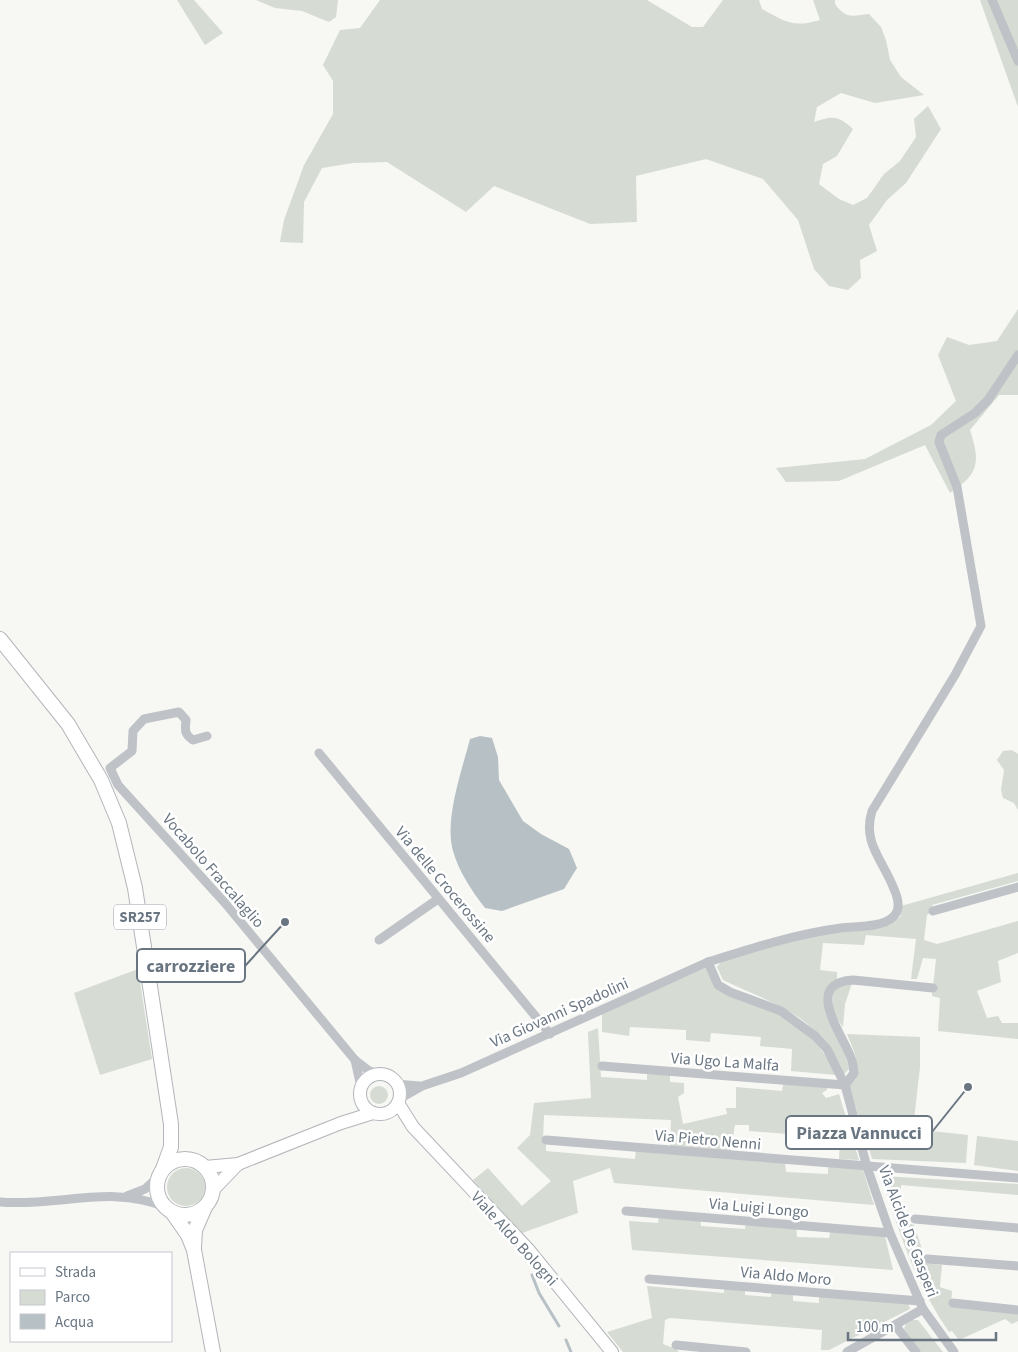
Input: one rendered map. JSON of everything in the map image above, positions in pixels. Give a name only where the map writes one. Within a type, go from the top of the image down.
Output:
[{"type":"main road","name":"SR257","points":[[0,639],[68,724],[101,780],[119,823],[135,888],[171,1124],[170,1147],[161,1172],[157,1192],[188,1235],[194,1250],[213,1352]]},
{"type":"main road","points":[[161,1172],[178,1160],[200,1164],[238,1164],[341,1123],[391,1110],[398,1101],[396,1084],[392,1079],[379,1075],[368,1078],[361,1093],[341,1123]]},
{"type":"main road","points":[[361,1093],[363,1105],[378,1114]]},
{"type":"main road","name":"Viale Aldo Bologni","points":[[398,1101],[413,1127],[528,1249],[612,1352]]},
{"type":"main road","name":"Viale Aldo Bologni","points":[[378,1114],[398,1118],[413,1127]]},
{"type":"main road","name":"SR257","points":[[171,1124],[179,1144],[212,1178],[213,1190],[195,1230],[194,1250]]},
{"type":"main road","points":[[213,1190],[238,1164]]},
{"type":"main road","points":[[169,1210],[189,1215],[205,1207]]},
{"type":"street","points":[[992,0],[1018,61]]},
{"type":"street","name":"Via Giovanni Spadolini","points":[[398,1101],[422,1086],[461,1073],[708,962],[814,932],[883,922],[892,918],[897,911],[898,901],[869,837],[868,825],[872,811],[955,675],[981,626],[958,488],[939,442],[941,435],[975,414],[988,400],[1018,356]]},
{"type":"street","name":"Vocabolo Fraccalaglio","points":[[207,736],[192,740],[187,736],[184,731],[186,720],[179,712],[174,711],[144,719],[133,731],[132,751],[110,768],[118,785],[224,903],[355,1060]]},
{"type":"street","name":"Via delle Crocerossine","points":[[319,753],[550,1034]]},
{"type":"street","points":[[933,911],[1018,886]]},
{"type":"street","points":[[379,940],[438,899]]},
{"type":"street","name":"Via Alcide De Gasperi","points":[[708,962],[718,984],[730,992],[781,1011],[816,1036],[834,1060],[845,1085],[867,1167],[890,1232],[922,1305],[954,1352]]},
{"type":"street","points":[[845,1085],[854,1073],[852,1059],[831,1019],[827,999],[832,987],[841,980],[852,980],[933,988]]},
{"type":"street","points":[[355,1060],[368,1070],[379,1075]]},
{"type":"street","points":[[355,1060],[360,1075],[361,1093]]},
{"type":"street","name":"Via Ugo La Malfa","points":[[602,1066],[845,1085]]},
{"type":"street","name":"Via Giovanni Spadolini","points":[[396,1084],[422,1086]]},
{"type":"street","name":"Via Pietro Nenni","points":[[546,1140],[1018,1178]]},
{"type":"street","points":[[127,1196],[145,1189],[161,1172]]},
{"type":"street","points":[[0,1202],[127,1196],[151,1201],[169,1210]]},
{"type":"street","name":"Via Luigi Longo","points":[[626,1211],[890,1232]]},
{"type":"street","points":[[915,1219],[1018,1228]]},
{"type":"street","points":[[926,1259],[1018,1266]]},
{"type":"street","name":"Via Aldo Moro","points":[[649,1279],[922,1305]]},
{"type":"street","points":[[953,1303],[1018,1310]]},
{"type":"street","points":[[847,1352],[895,1325],[922,1305]]},
{"type":"street","points":[[895,1325],[916,1352]]},
{"type":"street","points":[[676,1345],[746,1352]]},
{"type":"green space","points":[[177,0],[194,0],[223,33],[205,45]]},
{"type":"green space","points":[[256,0],[338,0],[336,17],[329,22],[302,11],[275,8]]},
{"type":"green space","points":[[380,0],[647,0],[692,27],[703,27],[723,0],[759,0],[762,9],[770,14],[790,22],[803,23],[820,20],[813,0],[835,0],[835,4],[846,14],[854,16],[869,14],[881,27],[890,60],[901,77],[924,95],[875,103],[841,93],[817,107],[814,122],[835,118],[843,121],[853,129],[837,156],[823,164],[819,184],[839,199],[853,205],[867,198],[884,174],[900,161],[916,137],[914,119],[928,106],[941,129],[906,183],[887,200],[869,225],[877,251],[860,260],[861,278],[848,290],[829,286],[814,269],[798,220],[763,179],[706,159],[636,176],[637,222],[590,224],[494,186],[466,212],[387,162],[353,163],[322,168],[304,202],[303,243],[280,242],[284,220],[304,165],[333,114],[333,81],[323,65],[340,30],[360,28]]},
{"type":"green space","points":[[980,0],[1018,0],[1018,107]]},
{"type":"green space","points":[[1018,309],[1018,395],[999,395],[970,430],[975,451],[975,466],[967,479],[950,493],[925,445],[839,481],[786,482],[776,468],[865,459],[931,425],[956,401],[938,355],[947,337],[969,345],[997,341]]},
{"type":"green space","points":[[1012,750],[1018,754],[1018,810],[1014,803],[1003,798],[1001,790],[1004,770],[997,760],[1003,751]]},
{"type":"green space","points":[[1018,873],[1018,881],[932,905],[933,911],[927,915],[924,940],[937,944],[1018,921],[1018,953],[998,961],[1001,982],[977,991],[987,1018],[998,1016],[1002,1023],[1018,1023],[1018,1039],[938,1031],[940,998],[932,996],[936,959],[923,958],[917,979],[911,979],[916,939],[866,935],[864,945],[823,943],[820,970],[837,972],[837,979],[828,988],[825,999],[830,1022],[849,1069],[844,1074],[832,1053],[807,1024],[779,1005],[723,980],[717,967],[722,961],[796,938],[882,926],[893,922],[901,916],[901,906]]},
{"type":"green space","points":[[706,968],[715,986],[769,1009],[801,1029],[814,1041],[836,1075],[791,1071],[792,1049],[760,1046],[761,1037],[711,1033],[710,1042],[686,1040],[686,1030],[630,1027],[629,1036],[602,1032],[602,1013]]},
{"type":"green space","points":[[138,969],[152,1059],[100,1075],[74,993]]},
{"type":"green space","points":[[853,980],[845,1004],[843,1027],[834,1010],[832,1000],[834,990]]},
{"type":"green space","points":[[598,1028],[601,1077],[647,1080],[647,1070],[670,1071],[670,1082],[684,1083],[684,1093],[678,1097],[683,1124],[727,1114],[726,1108],[736,1108],[736,1087],[782,1091],[784,1080],[827,1084],[827,1090],[822,1093],[826,1098],[839,1094],[859,1160],[839,1159],[840,1138],[749,1131],[749,1125],[735,1125],[730,1156],[785,1161],[786,1172],[828,1174],[828,1164],[862,1167],[874,1205],[614,1183],[610,1168],[573,1181],[578,1213],[522,1233],[473,1180],[488,1168],[522,1206],[551,1181],[517,1148],[530,1135],[534,1103],[591,1098],[588,1032]],"holes":[[[544,1115],[671,1120],[670,1151],[636,1148],[635,1159],[546,1151],[546,1140],[543,1140]]]},
{"type":"green space","points":[[847,1034],[920,1037],[920,1067],[913,1129],[968,1135],[966,1163],[872,1159],[849,1086],[855,1072],[856,1060]]},
{"type":"green space","points":[[379,1086],[385,1089],[388,1095],[385,1101],[379,1104],[373,1101],[370,1095],[373,1089]]},
{"type":"green space","points":[[977,1136],[1018,1141],[1018,1171],[974,1165]]},
{"type":"green space","points":[[186,1168],[200,1173],[205,1187],[200,1201],[186,1206],[172,1201],[167,1187],[172,1173]]},
{"type":"green space","points":[[882,1176],[1018,1184],[1018,1195],[901,1185],[899,1208],[904,1209],[903,1221],[914,1225],[923,1252],[922,1263],[942,1265],[940,1287],[952,1291],[951,1306],[1018,1313],[1018,1321],[1012,1324],[1005,1319],[959,1340],[952,1331],[949,1332],[937,1314],[909,1257]]},
{"type":"green space","points":[[659,1214],[700,1217],[701,1226],[745,1229],[746,1221],[796,1226],[797,1237],[829,1238],[831,1228],[884,1232],[893,1270],[632,1250],[629,1221],[658,1223]]},
{"type":"green space","points":[[724,1285],[745,1287],[745,1295],[771,1297],[772,1289],[793,1291],[793,1301],[819,1303],[819,1293],[907,1300],[910,1309],[829,1350],[821,1350],[822,1330],[670,1318],[665,1320],[663,1344],[679,1352],[623,1352],[607,1332],[652,1318],[647,1286],[724,1293]]},
{"type":"green space","points":[[918,1320],[943,1352],[920,1352],[904,1329],[907,1321]]},
{"type":"water","points":[[480,736],[492,738],[498,757],[499,780],[523,821],[541,834],[569,849],[577,868],[564,889],[502,911],[485,908],[475,895],[459,866],[451,839],[452,810],[470,739]]},
{"type":"waterway","points":[[532,1275],[539,1293],[559,1326]]},
{"type":"waterway","points":[[566,1340],[571,1352]]},
{"type":"place","name":"carrozziere","points":[[285,922]]},
{"type":"place","name":"Piazza Vannucci","points":[[968,1087]]}]
